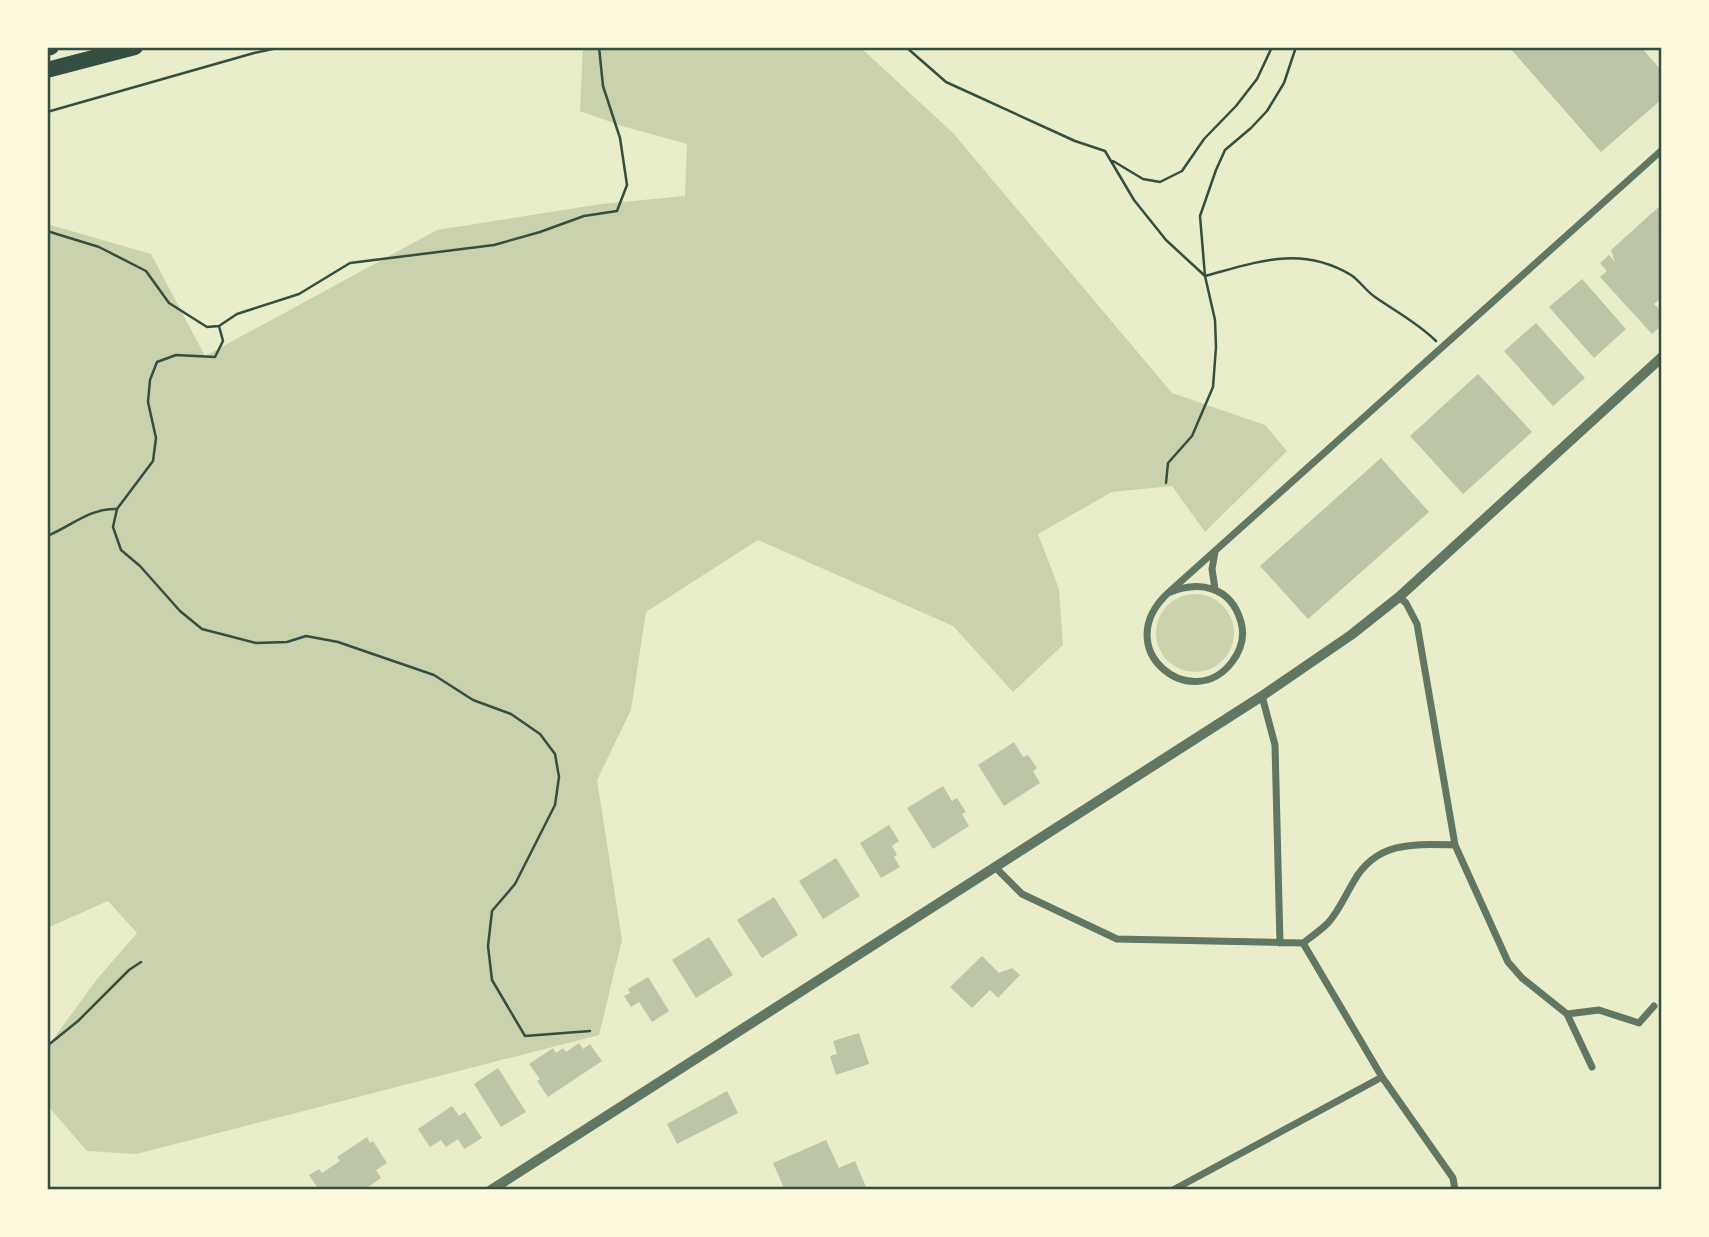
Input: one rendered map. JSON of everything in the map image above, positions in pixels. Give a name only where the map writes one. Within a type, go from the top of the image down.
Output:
[{"type":"highway","points":[[47,70],[135,47]]},
{"type":"street","points":[[1168,593],[1199,585],[1215,589],[1229,599],[1238,612],[1242,643],[1226,670],[1212,678],[1197,681],[1181,680],[1167,673],[1156,662],[1149,648],[1149,617],[1157,604],[1168,593],[1441,347],[1662,150]]},
{"type":"street","points":[[491,1190],[1262,696],[1351,635],[1399,597],[1662,357]]},
{"type":"street","points":[[1215,552],[1212,569],[1215,589]]},
{"type":"street","points":[[1399,597],[1406,603],[1417,624],[1455,845],[1508,962],[1522,978],[1567,1014],[1592,1068]]},
{"type":"street","points":[[1262,696],[1275,745],[1280,943]]},
{"type":"street","points":[[995,867],[1022,894],[1117,939],[1303,943],[1329,922],[1360,870],[1374,856],[1415,844],[1455,845]]},
{"type":"street","points":[[1303,943],[1382,1077],[1453,1178],[1455,1190]]},
{"type":"street","points":[[1567,1014],[1600,1010],[1616,1013],[1639,1023],[1654,1006]]},
{"type":"street","points":[[1173,1190],[1382,1077]]},
{"type":"path","points":[[47,112],[282,47]]},
{"type":"path","points":[[47,231],[99,247],[146,271],[169,303],[207,327],[219,326],[237,314],[299,294],[350,264],[494,245],[584,216],[617,211],[627,185],[620,138],[603,86],[599,47]]},
{"type":"path","points":[[906,47],[946,82],[1075,141],[1105,151],[1134,200],[1166,240],[1205,276]]},
{"type":"path","points":[[1111,160],[1143,179],[1160,182],[1182,171],[1204,139],[1236,106],[1257,79],[1272,47]]},
{"type":"path","points":[[1166,483],[1168,463],[1192,436],[1213,387],[1215,320],[1205,276],[1200,216],[1225,150],[1251,128],[1277,96],[1296,47]]},
{"type":"path","points":[[1205,276],[1268,259],[1293,257],[1321,263],[1352,276],[1371,295],[1434,338],[1441,347]]},
{"type":"path","points":[[219,326],[223,341],[215,357],[176,355],[157,362],[150,380],[148,402],[156,438],[153,461],[117,509],[113,527],[121,550],[140,566],[180,611],[202,629],[256,643],[287,642],[306,636],[338,642],[434,675],[473,700],[511,714],[540,734],[555,754],[559,777],[555,805],[515,884],[492,911],[488,946],[492,980],[525,1037],[590,1031]]},
{"type":"path","points":[[47,536],[65,529],[82,516],[104,509],[117,509]]},
{"type":"path","points":[[47,1046],[141,962]]},
{"type":"green space","points":[[583,47],[860,47],[953,133],[1172,393],[1265,425],[1287,451],[1205,532],[1172,486],[1112,492],[1038,534],[1059,589],[1063,645],[1013,692],[953,626],[758,540],[646,612],[631,710],[597,780],[622,940],[599,1035],[136,1154],[87,1151],[47,1105],[48,1046],[98,978],[137,933],[108,901],[47,928],[47,224],[151,254],[205,356],[437,230],[601,204],[685,196],[687,144],[580,111]]},
{"type":"green space","points":[[1195,594],[1210,597],[1222,606],[1231,618],[1234,633],[1231,648],[1222,660],[1210,669],[1195,672],[1180,669],[1168,660],[1159,648],[1156,633],[1159,618],[1168,606],[1180,597]]},
{"type":"building","points":[[1509,47],[1641,47],[1662,71],[1662,99],[1601,152]]},
{"type":"building","points":[[1662,204],[1662,297],[1654,304],[1662,312],[1662,325],[1652,334],[1600,277],[1607,271],[1600,263],[1609,255],[1615,262],[1611,250]]},
{"type":"building","points":[[1582,279],[1626,329],[1594,358],[1549,307]]},
{"type":"building","points":[[1536,323],[1585,378],[1553,406],[1504,351]]},
{"type":"building","points":[[1478,374],[1532,432],[1463,494],[1410,436]]},
{"type":"building","points":[[1381,458],[1429,512],[1308,619],[1260,566]]},
{"type":"building","points":[[1014,742],[1023,757],[1028,755],[1037,768],[1033,771],[1040,783],[1004,806],[978,765]]},
{"type":"building","points":[[943,786],[952,801],[957,798],[966,812],[962,814],[969,826],[933,849],[907,808]]},
{"type":"building","points":[[889,825],[899,841],[892,846],[900,867],[881,878],[860,843]]},
{"type":"building","points":[[836,858],[860,896],[823,919],[799,881]]},
{"type":"building","points":[[774,897],[798,935],[762,958],[737,920]]},
{"type":"building","points":[[709,937],[733,975],[696,998],[672,960]]},
{"type":"building","points":[[982,956],[999,973],[1012,968],[1020,975],[998,998],[990,990],[972,1008],[950,987]]},
{"type":"building","points":[[648,977],[669,1011],[652,1022],[639,1002],[631,1007],[624,996],[630,993],[628,989]]},
{"type":"building","points":[[859,1033],[869,1064],[836,1075],[830,1056],[837,1054],[833,1041]]},
{"type":"building","points":[[579,1043],[583,1049],[590,1044],[602,1061],[548,1097],[529,1064],[553,1048],[556,1053],[563,1048],[566,1052]]},
{"type":"building","points":[[498,1068],[526,1112],[501,1127],[474,1084]]},
{"type":"building","points":[[727,1091],[738,1113],[677,1144],[667,1124]]},
{"type":"building","points":[[452,1106],[459,1116],[465,1112],[482,1138],[464,1149],[458,1139],[446,1147],[441,1140],[430,1147],[418,1129]]},
{"type":"building","points":[[367,1137],[370,1143],[373,1141],[387,1163],[376,1170],[381,1178],[364,1190],[319,1190],[309,1175],[319,1169],[322,1173],[340,1161],[337,1157]]},
{"type":"building","points":[[826,1140],[839,1168],[855,1161],[866,1187],[860,1190],[785,1190],[773,1163]]}]
